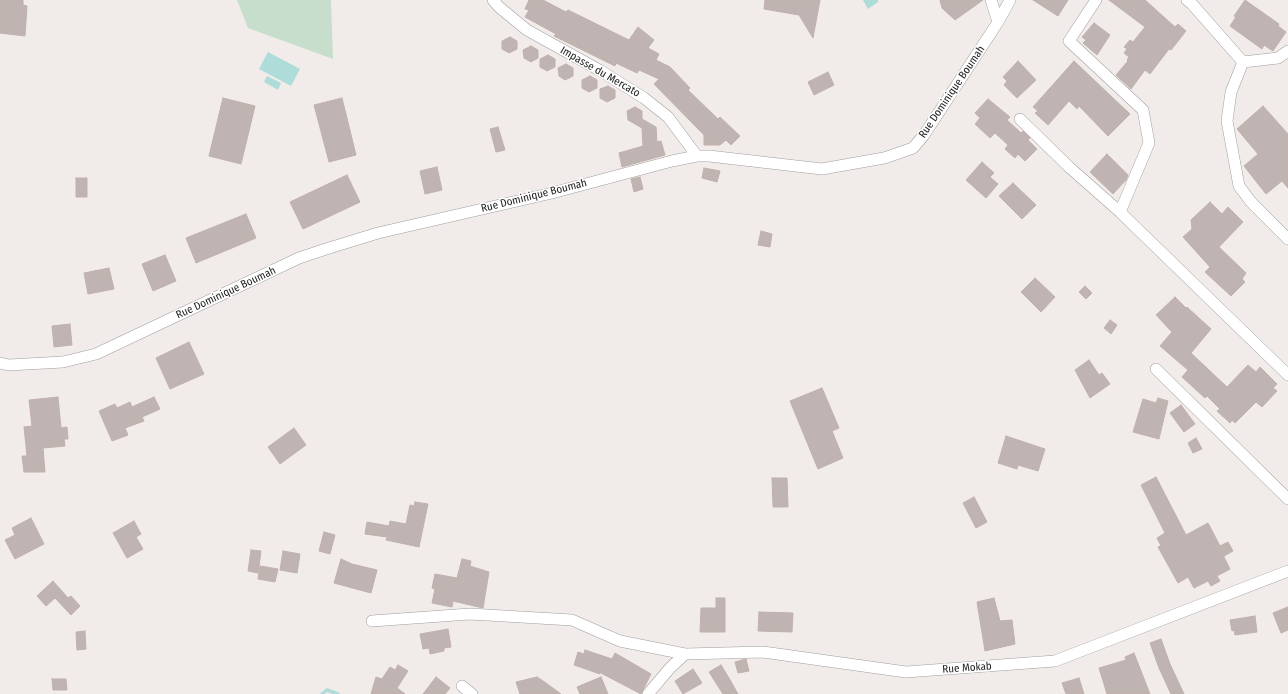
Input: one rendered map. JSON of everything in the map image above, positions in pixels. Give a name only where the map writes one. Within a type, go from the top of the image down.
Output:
[{"type":"street","name":"Impasse du Mercato","points":[[493,0],[499,8],[527,30],[601,71],[644,98],[668,117],[697,156]]},
{"type":"street","points":[[991,0],[998,22]]},
{"type":"street","name":"Rue Dominique Boumah","points":[[0,363],[9,365],[63,362],[96,354],[299,258],[326,249],[378,233],[552,193],[697,156],[822,170],[884,158],[913,148],[924,135],[998,22],[1010,0]]},
{"type":"street","points":[[1096,0],[1069,41],[1143,110],[1149,143],[1120,212]]},
{"type":"street","points":[[1191,1],[1243,62]]},
{"type":"street","points":[[1243,62],[1278,58],[1288,51]]},
{"type":"street","points":[[1243,62],[1231,92],[1228,121],[1239,186],[1251,202],[1288,239]]},
{"type":"street","points":[[1020,118],[1069,167],[1120,212],[1288,375]]},
{"type":"street","points":[[1156,369],[1288,499]]},
{"type":"street","name":"Rue Mokab","points":[[372,621],[470,614],[572,620],[620,641],[685,654],[763,652],[906,672],[1055,661],[1288,571]]},
{"type":"street","points":[[648,694],[670,668],[685,654]]},
{"type":"street","points":[[462,686],[472,694]]},
{"type":"green space","points":[[237,0],[331,0],[333,59],[248,28]]},
{"type":"water","points":[[863,0],[878,0],[878,2],[868,9]]},
{"type":"water","points":[[268,52],[300,69],[291,86],[259,69]]},
{"type":"water","points":[[267,76],[281,83],[278,90],[264,82]]},
{"type":"building","points":[[0,0],[23,0],[23,5],[27,6],[25,36],[0,33]]},
{"type":"building","points":[[529,0],[543,0],[566,12],[568,10],[629,40],[638,27],[654,40],[648,48],[659,54],[656,60],[670,67],[690,88],[688,90],[718,119],[720,117],[740,136],[731,145],[726,140],[720,145],[704,145],[704,135],[654,84],[659,79],[639,70],[637,73],[616,63],[615,66],[554,36],[556,34],[525,17],[529,10],[525,9]]},
{"type":"building","points":[[765,0],[820,0],[813,38],[799,15],[764,9]]},
{"type":"building","points":[[940,0],[983,0],[955,20],[942,8]]},
{"type":"building","points":[[1033,0],[1068,0],[1058,16]]},
{"type":"building","points":[[1109,0],[1145,0],[1175,27],[1178,24],[1186,31],[1171,50],[1169,49],[1150,74],[1145,70],[1131,89],[1116,75],[1128,61],[1127,60],[1129,57],[1124,53],[1127,49],[1124,47],[1130,40],[1133,42],[1145,27]]},
{"type":"building","points":[[1245,0],[1279,24],[1278,26],[1286,32],[1273,51],[1264,45],[1262,49],[1230,26],[1236,17],[1234,16]]},
{"type":"building","points":[[1094,23],[1110,35],[1097,55],[1083,43],[1086,40],[1082,37]]},
{"type":"building","points":[[510,37],[517,41],[517,49],[509,53],[502,49],[502,41]]},
{"type":"building","points":[[531,46],[538,50],[538,58],[531,62],[524,58],[523,50]]},
{"type":"building","points":[[548,55],[555,59],[555,67],[547,71],[540,67],[540,59]]},
{"type":"building","points":[[1018,61],[1036,80],[1017,98],[1004,85],[1007,81],[1003,77]]},
{"type":"building","points":[[1074,61],[1130,114],[1108,136],[1079,106],[1077,109],[1069,101],[1048,125],[1035,113],[1038,111],[1033,107]]},
{"type":"building","points":[[566,64],[573,68],[573,76],[565,80],[559,76],[558,68]]},
{"type":"building","points":[[828,72],[834,85],[814,95],[808,82]]},
{"type":"building","points":[[590,76],[597,80],[597,88],[589,92],[582,88],[582,80]]},
{"type":"building","points":[[608,86],[615,90],[615,98],[607,102],[600,98],[600,89]]},
{"type":"building","points":[[223,98],[255,106],[241,164],[209,156]]},
{"type":"building","points":[[342,98],[356,155],[329,162],[314,105]]},
{"type":"building","points":[[988,99],[1010,117],[1007,120],[1021,133],[1023,131],[1030,138],[1028,140],[1037,149],[1025,161],[1018,154],[1015,158],[1005,149],[1008,145],[995,133],[990,138],[975,124],[980,118],[975,113]]},
{"type":"building","points":[[1263,106],[1288,134],[1288,188],[1282,181],[1266,194],[1244,166],[1258,154],[1237,129]]},
{"type":"building","points":[[635,107],[642,111],[642,119],[656,127],[657,142],[661,141],[665,155],[622,167],[619,153],[643,146],[642,128],[628,120],[627,111]]},
{"type":"building","points":[[498,127],[505,150],[496,152],[490,129]]},
{"type":"building","points":[[1107,154],[1128,175],[1126,180],[1113,194],[1090,172]]},
{"type":"building","points":[[982,162],[994,173],[990,177],[998,184],[986,198],[966,180]]},
{"type":"building","points":[[437,167],[442,190],[425,194],[420,171]]},
{"type":"building","points":[[704,168],[720,171],[717,182],[702,178]]},
{"type":"building","points":[[347,175],[360,202],[303,229],[290,202]]},
{"type":"building","points":[[640,177],[643,189],[634,192],[631,179]]},
{"type":"building","points":[[76,178],[87,178],[87,197],[76,197]]},
{"type":"building","points":[[1013,183],[1036,205],[1022,219],[999,196]]},
{"type":"building","points":[[1210,202],[1222,214],[1228,207],[1243,222],[1219,247],[1246,273],[1242,279],[1245,282],[1231,296],[1205,272],[1210,267],[1183,237],[1192,229],[1191,220]]},
{"type":"building","points":[[246,214],[256,238],[196,263],[186,238]]},
{"type":"building","points":[[761,231],[772,234],[770,247],[758,245]]},
{"type":"building","points":[[165,255],[176,281],[153,291],[142,264]]},
{"type":"building","points":[[109,268],[114,289],[88,294],[84,273]]},
{"type":"building","points":[[1035,278],[1055,297],[1041,312],[1021,292]]},
{"type":"building","points":[[1085,286],[1092,293],[1086,299],[1079,292]]},
{"type":"building","points":[[1175,297],[1211,329],[1191,353],[1227,387],[1248,365],[1256,372],[1260,367],[1277,384],[1273,388],[1277,391],[1262,407],[1256,402],[1235,423],[1232,420],[1230,423],[1217,411],[1220,409],[1207,396],[1205,398],[1182,377],[1188,370],[1160,346],[1172,332],[1156,315]]},
{"type":"building","points":[[1110,320],[1117,325],[1111,334],[1104,328]]},
{"type":"building","points":[[70,324],[72,345],[54,347],[52,326]]},
{"type":"building","points":[[189,342],[204,374],[170,389],[156,358]]},
{"type":"building","points":[[1089,360],[1099,375],[1102,373],[1110,384],[1090,398],[1075,370]]},
{"type":"building","points":[[822,388],[839,428],[832,431],[843,458],[818,469],[790,401]]},
{"type":"building","points":[[58,397],[61,428],[67,427],[68,439],[64,439],[65,446],[43,448],[45,472],[24,472],[22,456],[27,456],[24,427],[32,426],[29,400]]},
{"type":"building","points":[[154,397],[160,409],[142,417],[144,421],[125,428],[128,435],[112,441],[99,411],[115,404],[117,408],[130,402],[132,407]]},
{"type":"building","points":[[1158,398],[1168,401],[1159,439],[1133,432],[1143,399],[1156,403]]},
{"type":"building","points":[[1181,405],[1195,424],[1184,432],[1170,413]]},
{"type":"building","points":[[294,428],[306,445],[280,464],[268,447]]},
{"type":"building","points":[[1006,436],[1045,449],[1038,471],[1018,465],[1017,469],[998,463]]},
{"type":"building","points":[[1196,438],[1202,449],[1193,453],[1188,443]]},
{"type":"building","points":[[1156,477],[1186,535],[1208,523],[1220,546],[1228,542],[1233,551],[1224,557],[1230,569],[1217,576],[1220,581],[1211,586],[1208,581],[1194,588],[1188,577],[1178,583],[1158,547],[1161,546],[1157,538],[1165,533],[1141,485]]},
{"type":"building","points":[[772,478],[787,478],[788,507],[773,507]]},
{"type":"building","points":[[974,497],[987,522],[976,528],[963,503]]},
{"type":"building","points":[[415,502],[428,504],[419,547],[386,540],[387,537],[365,534],[367,522],[389,526],[390,521],[406,524],[410,505],[414,506]]},
{"type":"building","points":[[31,518],[44,544],[15,559],[5,540],[15,535],[12,528]]},
{"type":"building","points":[[134,521],[141,534],[136,537],[143,549],[127,558],[113,533]]},
{"type":"building","points":[[324,532],[335,535],[330,554],[319,551]]},
{"type":"building","points":[[251,550],[261,551],[258,573],[248,571]]},
{"type":"building","points":[[283,551],[300,554],[297,573],[280,570]]},
{"type":"building","points":[[341,559],[352,564],[377,570],[371,593],[334,583]]},
{"type":"building","points":[[462,559],[471,561],[470,566],[489,572],[483,608],[453,601],[452,607],[432,603],[435,589],[432,588],[435,574],[457,578]]},
{"type":"building","points":[[260,566],[278,569],[275,582],[258,579]]},
{"type":"building","points":[[53,581],[68,598],[71,596],[80,606],[71,615],[55,598],[46,606],[37,596]]},
{"type":"building","points":[[716,598],[725,598],[725,632],[700,632],[701,608],[716,608]]},
{"type":"building","points":[[994,598],[1000,621],[1012,620],[1015,644],[985,651],[977,602]]},
{"type":"building","points":[[1288,607],[1288,630],[1281,633],[1273,613]]},
{"type":"building","points":[[759,612],[793,613],[792,632],[758,631]]},
{"type":"building","points":[[1255,616],[1257,632],[1235,635],[1234,630],[1232,631],[1230,620]]},
{"type":"building","points":[[448,629],[451,647],[444,648],[444,651],[430,654],[429,648],[423,649],[420,634]]},
{"type":"building","points":[[85,631],[86,649],[77,650],[76,632]]},
{"type":"building","points":[[1161,639],[1170,664],[1184,694],[1171,694],[1159,668],[1150,643]]},
{"type":"building","points":[[585,650],[612,659],[615,653],[651,674],[641,694],[599,672],[600,674],[574,665],[578,652],[584,654]]},
{"type":"building","points":[[1134,653],[1150,694],[1107,694],[1099,668],[1126,660],[1125,657]]},
{"type":"building","points":[[746,659],[749,671],[738,673],[735,662]]},
{"type":"building","points":[[398,665],[408,671],[397,688],[405,694],[371,694],[376,677],[382,679],[390,667],[395,670]]},
{"type":"building","points":[[721,665],[738,694],[723,694],[709,672]]},
{"type":"building","points":[[693,669],[702,683],[683,694],[675,681]]},
{"type":"building","points":[[436,677],[450,688],[445,694],[423,694]]},
{"type":"building","points":[[537,677],[561,694],[520,694],[516,682]]},
{"type":"building","points":[[601,677],[608,694],[580,694],[577,687]]},
{"type":"building","points":[[1079,678],[1084,694],[1066,694],[1062,683]]},
{"type":"building","points":[[52,679],[66,679],[67,690],[53,690]]},
{"type":"waterway","points":[[322,694],[327,690],[338,694]]}]
